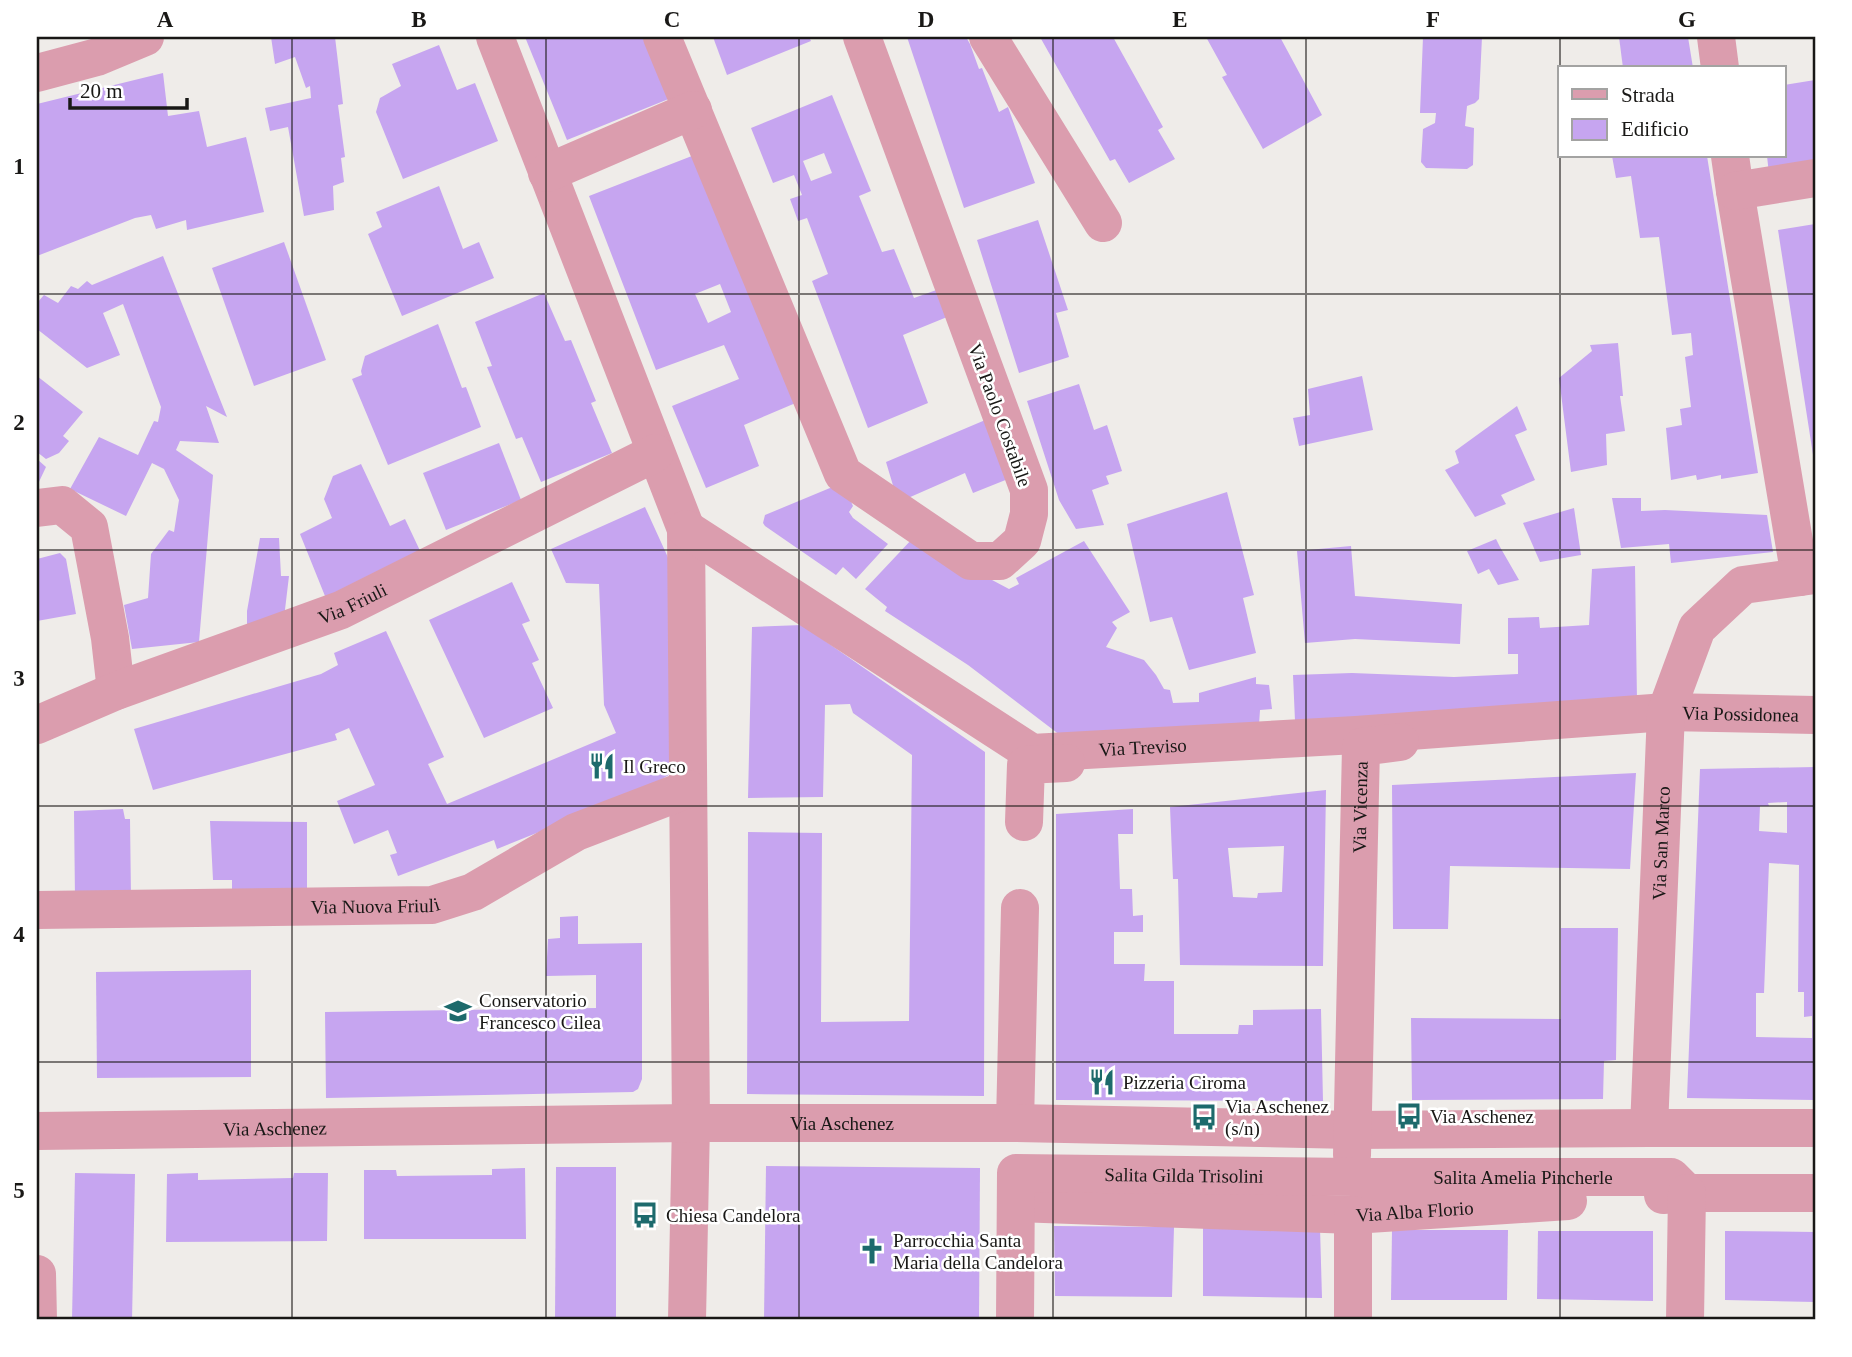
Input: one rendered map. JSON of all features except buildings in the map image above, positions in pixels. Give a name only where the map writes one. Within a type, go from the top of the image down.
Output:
[{"type":"street","points":[[37,73],[97,57],[145,37]]},
{"type":"street","points":[[495,37],[686,529],[691,1123],[687,1320]]},
{"type":"street","name":"Via Paolo Costabile","points":[[662,37],[842,474],[971,561],[1000,561],[1022,541],[1029,514],[1029,490],[862,37]]},
{"type":"street","points":[[988,37],[1103,223]]},
{"type":"street","points":[[1716,37],[1720,66]]},
{"type":"street","points":[[547,173],[693,110]]},
{"type":"street","points":[[1808,576],[1732,173],[1815,178]]},
{"type":"street","name":"Via Friuli","points":[[37,725],[116,691],[341,610],[655,453]]},
{"type":"street","points":[[37,508],[62,505],[89,527],[110,638],[116,691]]},
{"type":"street","name":"Via Treviso","points":[[686,529],[1032,753],[1356,735],[1666,712]]},
{"type":"street","name":"Via San Marco","points":[[1649,1128],[1666,712],[1697,628],[1743,585],[1808,576]]},
{"type":"street","name":"Via Possidonea","points":[[1666,712],[1815,715]]},
{"type":"street","name":"Via Vicenza","points":[[1353,1177],[1361,747],[1666,712]]},
{"type":"street","points":[[1024,822],[1026,765],[1361,747]]},
{"type":"street","name":"Via Nuova Friuli","points":[[37,910],[432,905],[473,892],[576,832],[688,789]]},
{"type":"street","points":[[1015,1123],[1020,908]]},
{"type":"street","name":"Via Aschenez","points":[[37,1131],[691,1123],[1015,1123],[1352,1130],[1815,1128]]},
{"type":"street","name":"Salita Gilda Trisolini","points":[[1016,1188],[1353,1177]]},
{"type":"street","name":"Salita Amelia Pincherle","points":[[1353,1177],[1671,1177],[1687,1193]]},
{"type":"street","points":[[1015,1320],[1016,1188]]},
{"type":"street","name":"Via Alba Florio","points":[[1016,1188],[1353,1215],[1687,1193],[1815,1193]]},
{"type":"street","points":[[1685,1320],[1687,1193]]},
{"type":"street","points":[[1353,1215],[1353,1320]]},
{"type":"street","points":[[37,1274],[38,1320]]},
{"type":"place","name":"Il Greco","points":[[602,766]]},
{"type":"place","name":"Conservatorio Francesco Cilea","points":[[458,1011]]},
{"type":"place","name":"Pizzeria Ciroma","points":[[1102,1082]]},
{"type":"place","name":"Via Aschenez","points":[[1409,1116]]},
{"type":"place","name":"Via Aschenez (s/n)","points":[[1204,1117]]},
{"type":"place","name":"Chiesa Candelora","points":[[645,1215]]},
{"type":"place","name":"Parrocchia Santa Maria della Candelora","points":[[872,1251]]}]
